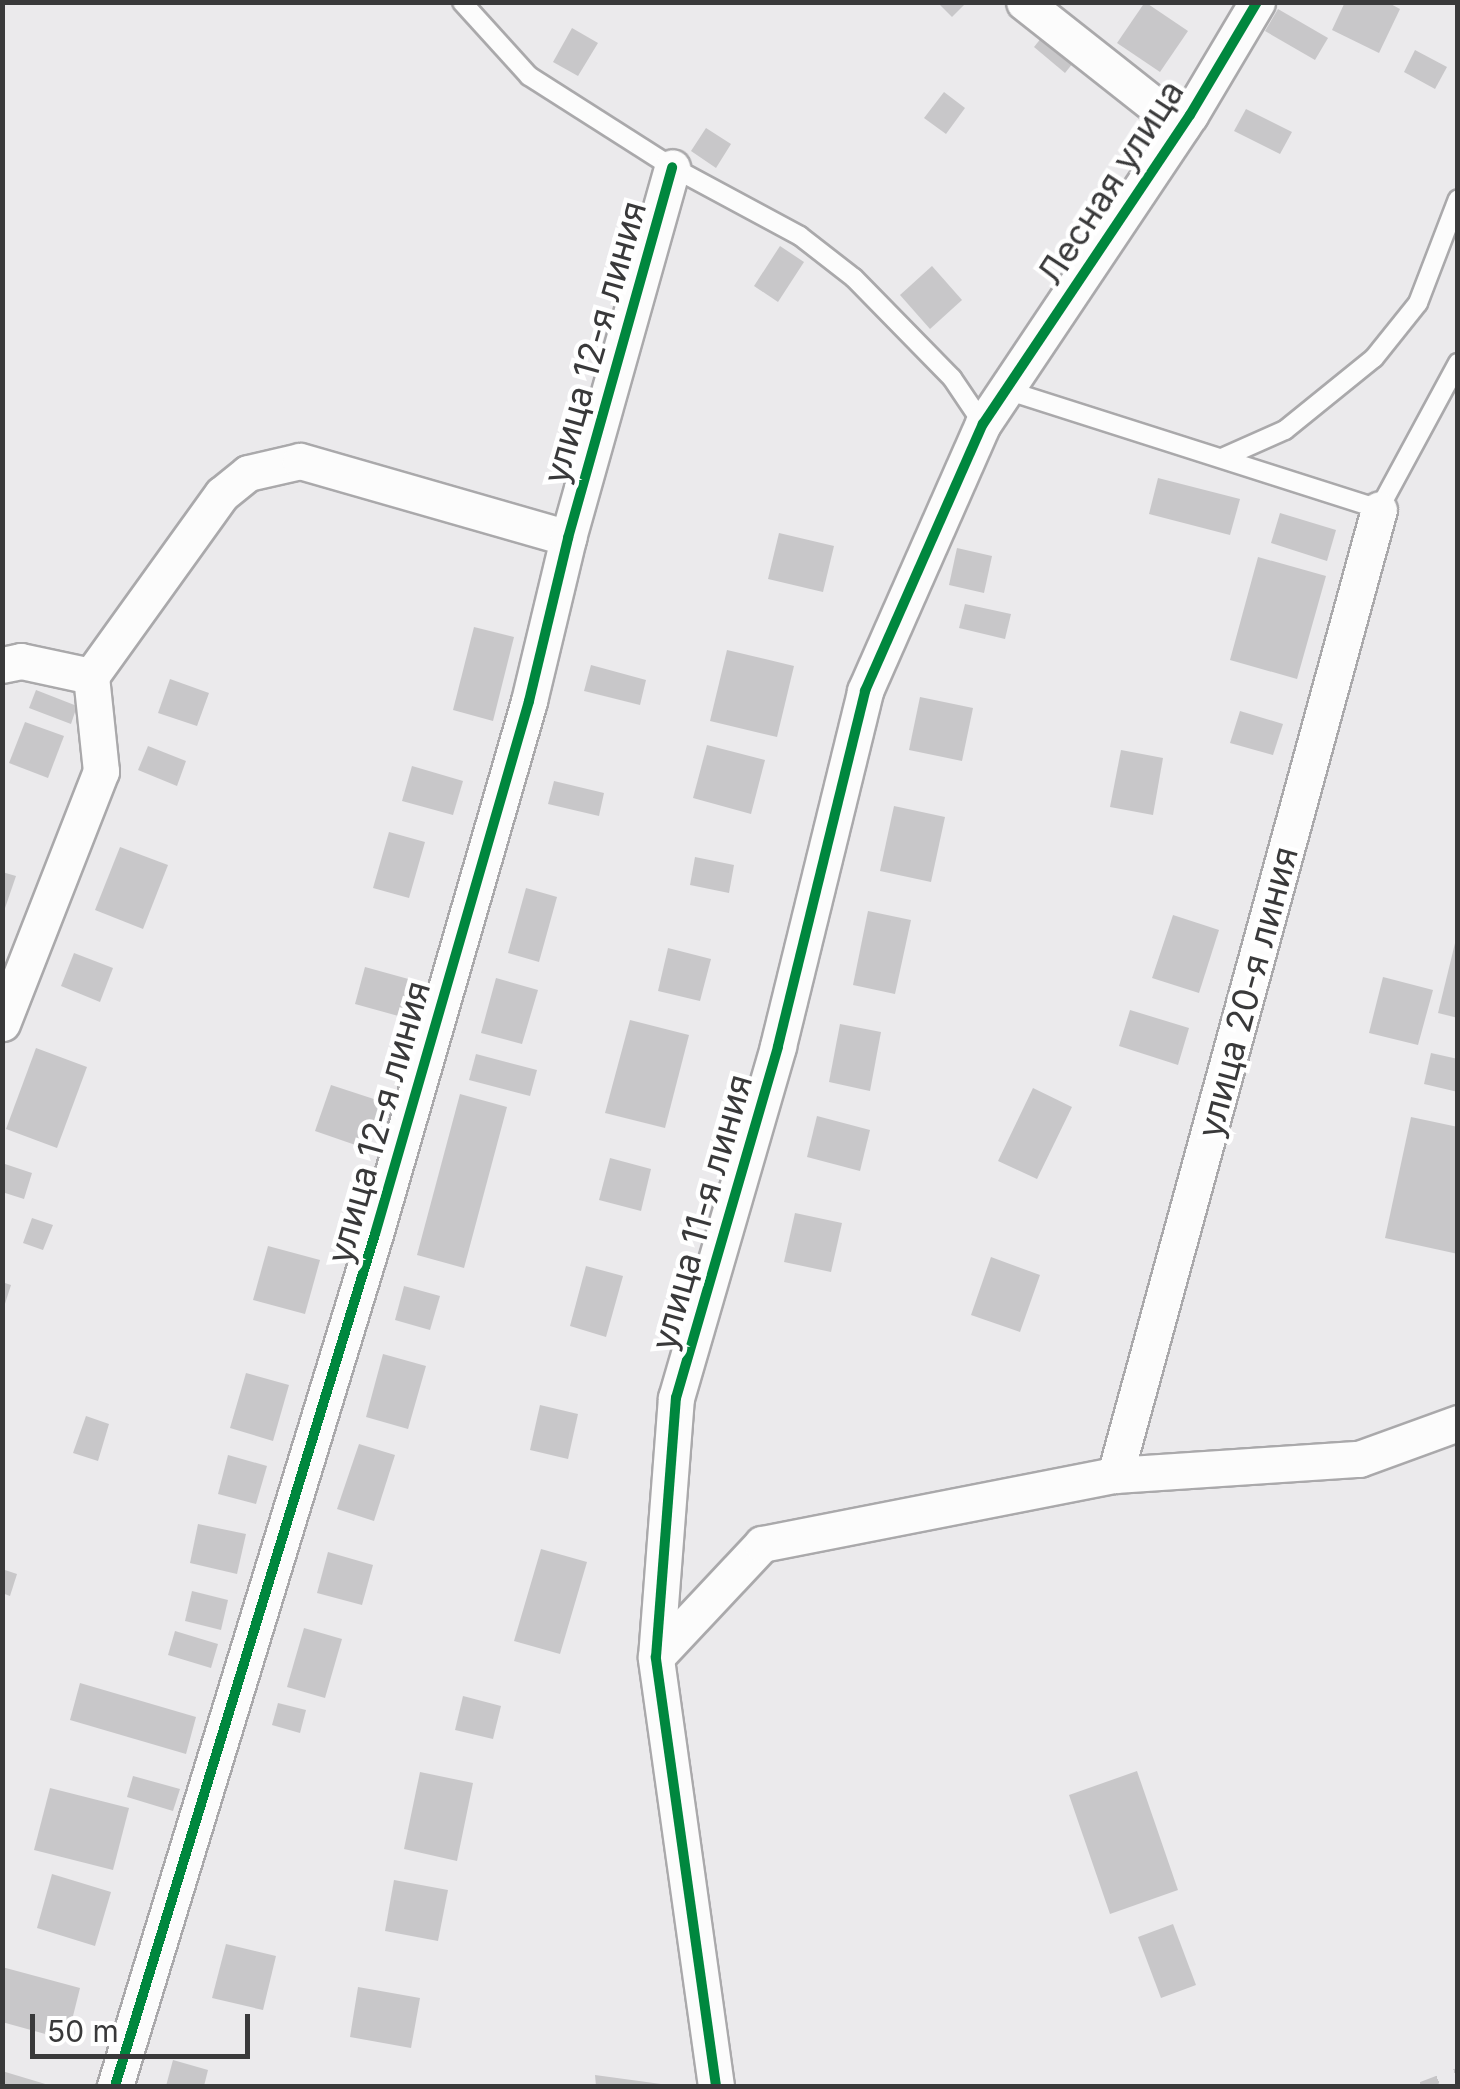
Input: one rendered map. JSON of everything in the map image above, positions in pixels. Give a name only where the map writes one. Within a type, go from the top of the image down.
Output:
[{"type":"street","points":[[1024,2],[1182,127]]},
{"type":"street","name":"Лесная улица","points":[[1006,390],[1182,127],[1257,2]]},
{"type":"street","name":"улица 12-я линия","points":[[115,2086],[375,1234],[529,701],[568,538],[672,167]]},
{"type":"street","name":"улица 11-я линия","points":[[716,2086],[656,1657],[676,1398],[778,1046],[865,692],[984,424],[1006,390]]},
{"type":"street","points":[[2,1023],[101,771],[91,676],[222,494],[248,473],[300,461],[568,538]]},
{"type":"street","name":"улица 20-я линия","points":[[1116,1475],[1378,509]]},
{"type":"street","points":[[2,665],[21,662],[91,676]]},
{"type":"street","points":[[656,1657],[762,1544],[1116,1475],[1359,1459],[1458,1423]]},
{"type":"lane","points":[[462,2],[529,76],[672,167],[800,236],[854,278],[952,378],[984,424]]},
{"type":"lane","points":[[1222,458],[1284,430],[1374,358],[1418,303],[1458,199]]},
{"type":"lane","points":[[1006,390],[1378,509],[1458,363]]},
{"type":"building","points":[[937,2],[967,2],[952,17]]},
{"type":"building","points":[[1145,2],[1188,31],[1160,72],[1117,43]]},
{"type":"building","points":[[1345,2],[1387,2],[1400,9],[1379,53],[1332,30]]},
{"type":"building","points":[[1278,9],[1328,38],[1315,60],[1265,31]]},
{"type":"building","points":[[572,28],[598,43],[578,76],[553,62]]},
{"type":"building","points":[[1046,32],[1077,58],[1065,73],[1034,47]]},
{"type":"building","points":[[1415,50],[1447,67],[1435,89],[1404,72]]},
{"type":"building","points":[[944,92],[965,108],[946,134],[924,118]]},
{"type":"building","points":[[1246,109],[1292,132],[1280,154],[1234,131]]},
{"type":"building","points":[[706,128],[731,144],[716,168],[691,151]]},
{"type":"building","points":[[780,246],[804,262],[778,302],[754,286]]},
{"type":"building","points":[[932,266],[962,300],[930,329],[900,295]]},
{"type":"building","points":[[1158,478],[1240,499],[1230,535],[1149,514]]},
{"type":"building","points":[[1280,513],[1336,530],[1327,561],[1271,543]]},
{"type":"building","points":[[779,533],[834,546],[823,592],[768,579]]},
{"type":"building","points":[[957,548],[992,556],[984,593],[949,585]]},
{"type":"building","points":[[1258,557],[1326,576],[1297,679],[1230,660]]},
{"type":"building","points":[[965,604],[1011,614],[1005,639],[959,628]]},
{"type":"building","points":[[474,627],[514,637],[493,721],[453,710]]},
{"type":"building","points":[[727,650],[794,666],[777,737],[710,721]]},
{"type":"building","points":[[591,665],[646,680],[640,705],[584,691]]},
{"type":"building","points":[[170,679],[209,693],[197,726],[158,713]]},
{"type":"building","points":[[36,690],[77,706],[71,724],[29,708]]},
{"type":"building","points":[[920,697],[973,708],[962,761],[909,750]]},
{"type":"building","points":[[1240,711],[1283,724],[1273,755],[1230,743]]},
{"type":"building","points":[[25,722],[64,736],[48,778],[9,763]]},
{"type":"building","points":[[707,745],[765,760],[751,814],[693,798]]},
{"type":"building","points":[[148,746],[186,761],[177,786],[138,770]]},
{"type":"building","points":[[1121,750],[1163,758],[1153,815],[1110,807]]},
{"type":"building","points":[[412,766],[463,781],[453,815],[402,801]]},
{"type":"building","points":[[554,781],[604,793],[599,816],[548,804]]},
{"type":"building","points":[[894,806],[945,817],[931,882],[880,871]]},
{"type":"building","points":[[389,832],[425,842],[409,898],[373,888]]},
{"type":"building","points":[[120,847],[168,865],[143,929],[95,910]]},
{"type":"building","points":[[695,857],[734,865],[729,893],[690,885]]},
{"type":"building","points":[[2,872],[16,876],[3,914],[2,914]]},
{"type":"building","points":[[526,888],[557,897],[539,962],[508,953]]},
{"type":"building","points":[[868,911],[911,920],[895,994],[853,985]]},
{"type":"building","points":[[1173,915],[1219,930],[1199,993],[1152,978]]},
{"type":"building","points":[[1458,940],[1458,1018],[1438,1013]]},
{"type":"building","points":[[668,948],[711,959],[700,1001],[658,991]]},
{"type":"building","points":[[74,953],[113,968],[100,1002],[61,986]]},
{"type":"building","points":[[365,967],[412,980],[402,1017],[355,1004]]},
{"type":"building","points":[[1383,977],[1433,990],[1418,1045],[1369,1033]]},
{"type":"building","points":[[496,978],[538,990],[522,1044],[481,1033]]},
{"type":"building","points":[[1130,1010],[1189,1028],[1178,1065],[1119,1046]]},
{"type":"building","points":[[630,1020],[689,1035],[665,1128],[605,1113]]},
{"type":"building","points":[[840,1024],[881,1032],[870,1091],[829,1082]]},
{"type":"building","points":[[36,1048],[87,1067],[57,1148],[6,1129]]},
{"type":"building","points":[[1431,1053],[1458,1059],[1458,1092],[1424,1084]]},
{"type":"building","points":[[476,1054],[537,1070],[530,1096],[469,1080]]},
{"type":"building","points":[[331,1085],[383,1102],[367,1149],[315,1131]]},
{"type":"building","points":[[1033,1088],[1072,1107],[1037,1179],[998,1161]]},
{"type":"building","points":[[460,1094],[507,1107],[464,1268],[417,1255]]},
{"type":"building","points":[[817,1116],[870,1130],[860,1171],[807,1157]]},
{"type":"building","points":[[1411,1117],[1458,1127],[1458,1254],[1385,1238]]},
{"type":"building","points":[[610,1158],[651,1169],[641,1211],[599,1200]]},
{"type":"building","points":[[2,1163],[32,1173],[24,1199],[2,1192]]},
{"type":"building","points":[[795,1213],[842,1223],[831,1272],[784,1262]]},
{"type":"building","points":[[32,1218],[53,1225],[43,1250],[23,1243]]},
{"type":"building","points":[[268,1246],[320,1260],[305,1314],[253,1300]]},
{"type":"building","points":[[991,1257],[1040,1275],[1020,1332],[971,1315]]},
{"type":"building","points":[[586,1266],[623,1276],[606,1337],[570,1326]]},
{"type":"building","points":[[2,1282],[11,1285],[3,1310],[2,1310]]},
{"type":"building","points":[[404,1286],[440,1296],[430,1330],[395,1320]]},
{"type":"building","points":[[383,1354],[426,1366],[408,1429],[366,1417]]},
{"type":"building","points":[[246,1373],[289,1385],[273,1441],[230,1428]]},
{"type":"building","points":[[540,1405],[578,1414],[568,1459],[530,1450]]},
{"type":"building","points":[[86,1416],[109,1424],[98,1461],[73,1453]]},
{"type":"building","points":[[359,1444],[395,1455],[374,1521],[337,1509]]},
{"type":"building","points":[[228,1455],[267,1466],[256,1504],[218,1494]]},
{"type":"building","points":[[198,1524],[246,1534],[237,1574],[190,1563]]},
{"type":"building","points":[[541,1549],[587,1562],[560,1654],[514,1641]]},
{"type":"building","points":[[328,1552],[373,1565],[362,1605],[317,1593]]},
{"type":"building","points":[[2,1569],[17,1574],[10,1596],[2,1593]]},
{"type":"building","points":[[192,1591],[228,1600],[221,1630],[185,1621]]},
{"type":"building","points":[[304,1628],[342,1639],[325,1698],[287,1687]]},
{"type":"building","points":[[175,1631],[218,1644],[211,1668],[168,1655]]},
{"type":"building","points":[[80,1683],[196,1717],[186,1754],[70,1720]]},
{"type":"building","points":[[463,1696],[501,1706],[493,1739],[455,1730]]},
{"type":"building","points":[[278,1703],[306,1710],[300,1733],[272,1725]]},
{"type":"building","points":[[1137,1771],[1178,1890],[1110,1914],[1069,1795]]},
{"type":"building","points":[[420,1772],[473,1783],[457,1861],[404,1849]]},
{"type":"building","points":[[133,1776],[180,1789],[173,1811],[127,1797]]},
{"type":"building","points":[[50,1788],[129,1808],[113,1870],[34,1850]]},
{"type":"building","points":[[52,1874],[111,1892],[95,1946],[37,1928]]},
{"type":"building","points":[[394,1880],[448,1890],[438,1941],[385,1931]]},
{"type":"building","points":[[1173,1924],[1196,1985],[1161,1998],[1138,1937]]},
{"type":"building","points":[[226,1944],[276,1956],[263,2010],[212,1998]]},
{"type":"building","points":[[2,1967],[80,1988],[67,2040],[2,2022]]},
{"type":"building","points":[[358,1987],[420,1998],[411,2048],[350,2037]]},
{"type":"building","points":[[173,2060],[208,2070],[204,2086],[166,2086]]},
{"type":"building","points":[[2,2071],[52,2086],[2,2086]]},
{"type":"building","points":[[595,2075],[661,2084],[661,2086],[596,2086]]},
{"type":"railway","points":[[1421,2086],[1458,2072]]},
{"type":"cycle path","points":[[716,2086],[656,1657],[676,1398],[778,1046],[865,691],[983,424],[1190,115],[1257,2]]},
{"type":"cycle path","points":[[115,2086],[375,1234],[529,701],[568,538],[672,167]]}]
